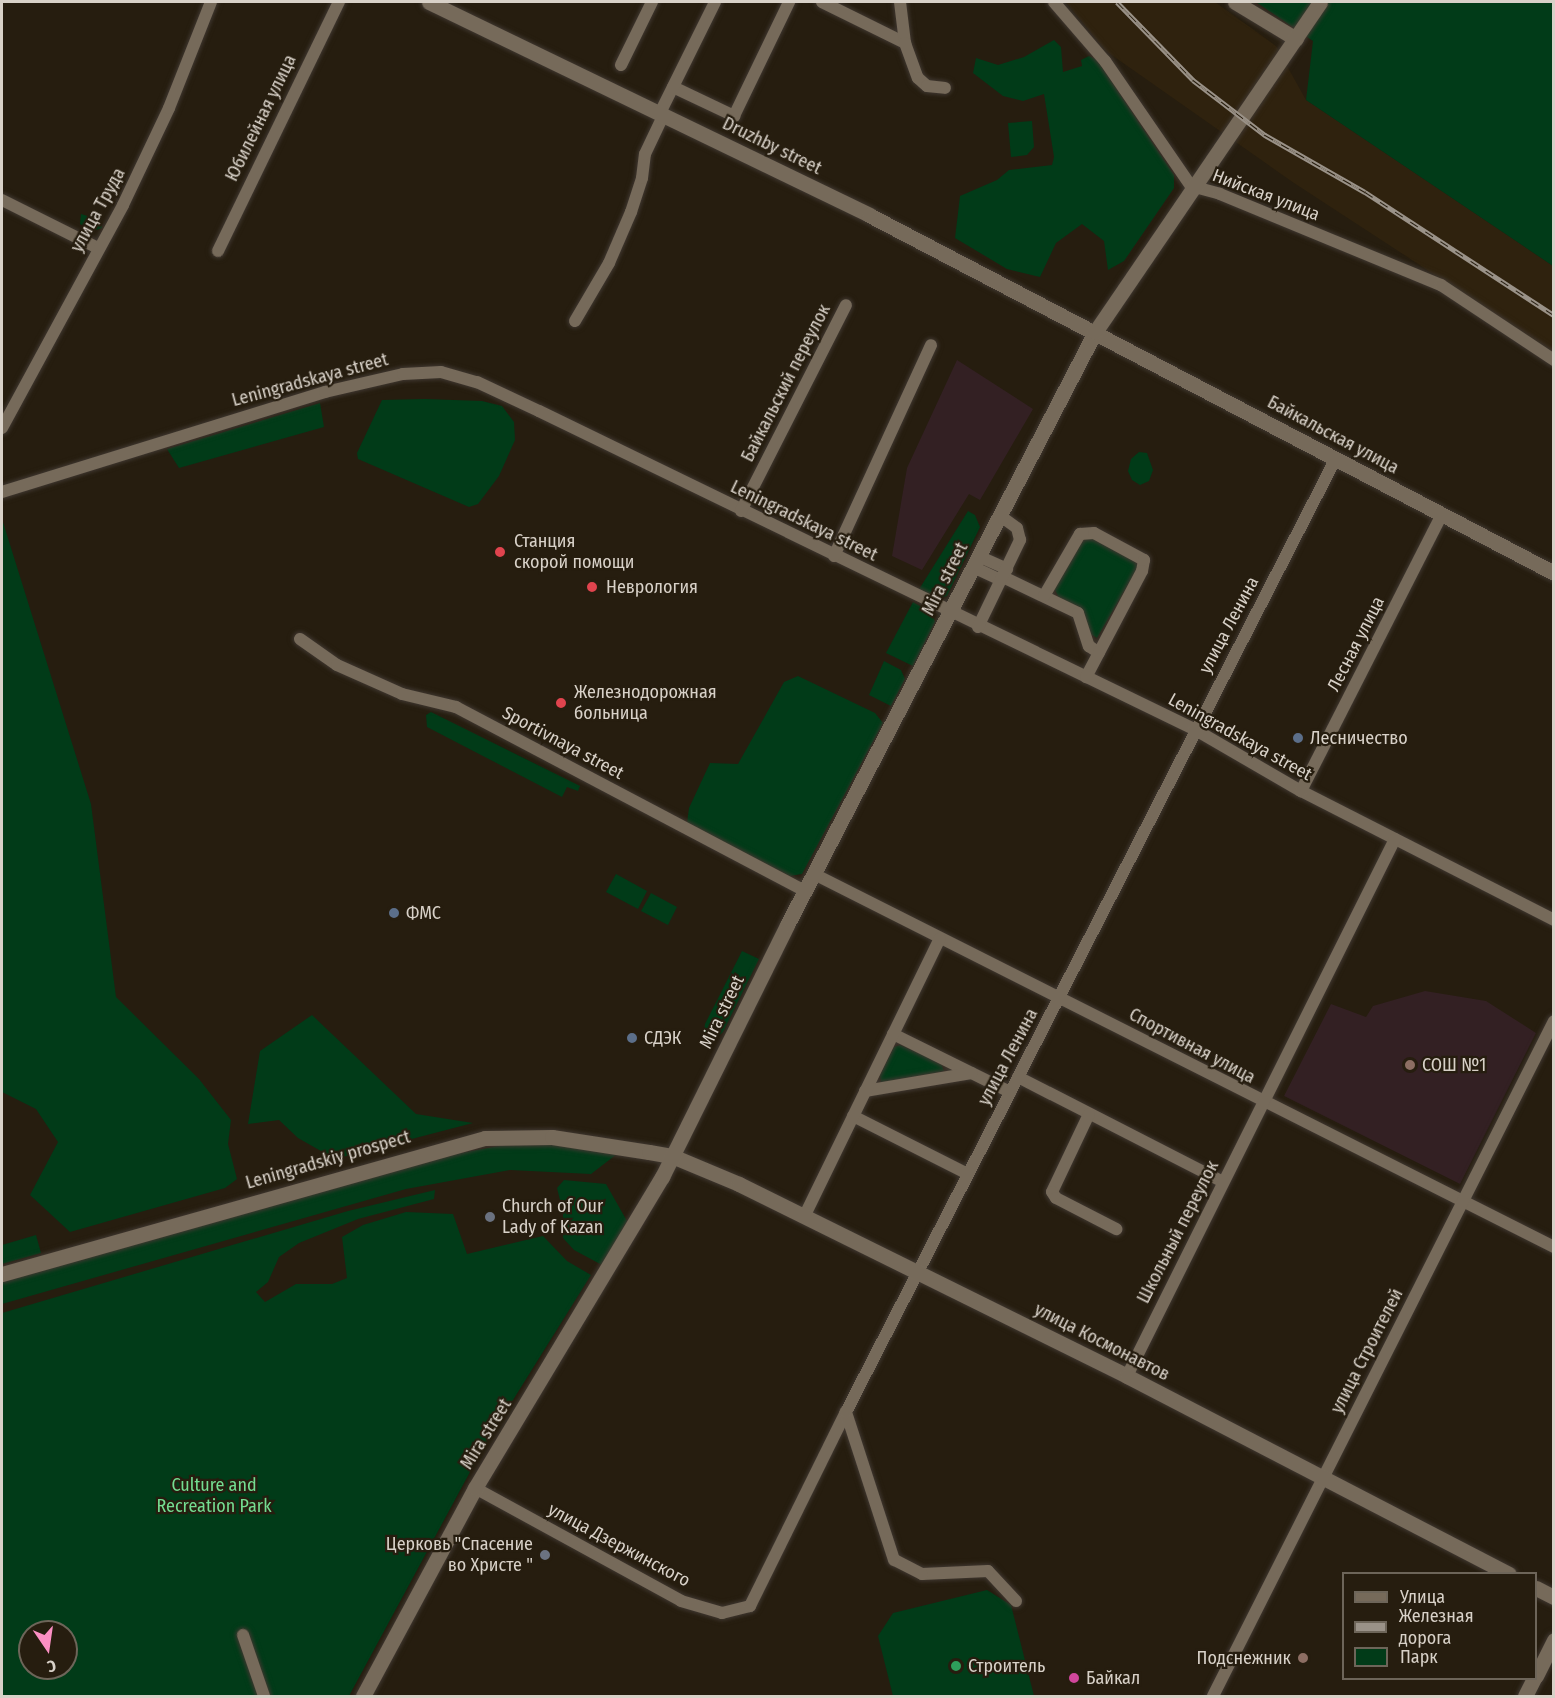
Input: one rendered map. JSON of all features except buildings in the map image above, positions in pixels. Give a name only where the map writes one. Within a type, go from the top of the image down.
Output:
[{"type":"street","name":"улица Труда","points":[[2,428],[123,205],[165,118],[211,2]]},
{"type":"street","name":"Юбилейная улица","points":[[218,251],[339,2]]},
{"type":"street","name":"Druzhby street","points":[[429,2],[662,114],[1095,332]]},
{"type":"street","points":[[621,65],[652,2]]},
{"type":"street","points":[[576,321],[609,263],[631,212],[642,178],[645,154],[673,87],[715,2]]},
{"type":"street","points":[[673,87],[734,116],[789,2]]},
{"type":"street","points":[[822,2],[905,43]]},
{"type":"street","points":[[900,2],[905,43],[921,83],[945,88]]},
{"type":"street","name":"Нийская улица","points":[[1054,2],[1105,61],[1191,186],[1220,194],[1441,285],[1554,360]]},
{"type":"street","points":[[1235,2],[1296,39]]},
{"type":"street","name":"Mira street","points":[[363,1696],[475,1488],[672,1156],[805,891],[1095,332],[1191,186],[1320,2]]},
{"type":"street","points":[[2,200],[98,248]]},
{"type":"street","name":"Байкальский переулок","points":[[741,511],[846,304]]},
{"type":"street","name":"Байкальская улица","points":[[1095,332],[1554,573]]},
{"type":"street","points":[[834,556],[931,345]]},
{"type":"street","name":"Leningradskaya street","points":[[2,492],[325,392],[403,374],[441,372],[477,382],[949,613],[1194,729],[1301,791],[1554,920]]},
{"type":"street","name":"улица Ленина","points":[[846,1412],[966,1173],[1060,998],[1194,729],[1336,458]]},
{"type":"street","name":"Лесная улица","points":[[1301,791],[1442,514]]},
{"type":"street","points":[[978,627],[1018,545],[1019,532],[999,515]]},
{"type":"street","points":[[1044,596],[1080,534],[1094,532],[1142,558],[1145,566],[1086,677]]},
{"type":"street","points":[[976,561],[1078,614],[1089,645],[1099,653]]},
{"type":"street","name":"Sportivnaya street","points":[[300,639],[337,665],[402,694],[456,707],[805,891]]},
{"type":"street","name":"Школьный переулок","points":[[1127,1376],[1395,839]]},
{"type":"street","name":"Спортивная улица","points":[[814,874],[1060,998],[1262,1104],[1554,1247]]},
{"type":"street","points":[[804,1217],[940,938]]},
{"type":"street","name":"улица Строителей","points":[[1213,1696],[1554,1021]]},
{"type":"street","points":[[893,1034],[1010,1092]]},
{"type":"street","points":[[865,1091],[971,1073]]},
{"type":"street","points":[[1018,1077],[1223,1182]]},
{"type":"street","points":[[1089,1114],[1052,1192],[1056,1198],[1116,1229]]},
{"type":"street","points":[[853,1116],[966,1173]]},
{"type":"street","name":"Leningradskiy prospect","points":[[2,1274],[485,1138],[552,1137],[672,1156]]},
{"type":"street","name":"улица Космонавтов","points":[[672,1156],[739,1184],[1127,1376],[1505,1572]]},
{"type":"street","points":[[846,1412],[894,1560],[922,1574],[987,1571],[1016,1601]]},
{"type":"street","name":"улица Дзержинского","points":[[475,1488],[681,1601],[722,1613],[750,1605],[846,1412]]},
{"type":"street","points":[[1537,1588],[1554,1597]]},
{"type":"street","points":[[243,1635],[264,1696]]},
{"type":"street","points":[[1537,1673],[1554,1640]]},
{"type":"street","points":[[1525,1696],[1533,1680]]},
{"type":"shaded area","points":[[1066,2],[1215,2],[1276,46],[1306,100],[1553,266],[1553,352],[1294,183],[1106,51]]},
{"type":"shaded area","points":[[957,360],[1033,409],[980,500],[969,494],[922,570],[892,556],[907,468]]},
{"type":"shaded area","name":"СОШ №1","points":[[1425,991],[1486,1001],[1536,1033],[1460,1184],[1284,1096],[1331,1004],[1366,1017],[1373,1006]]},
{"type":"green space","points":[[1256,2],[1553,2],[1553,266],[1306,100],[1313,41]]},
{"type":"green space","points":[[1054,40],[1061,47],[1063,72],[1082,66],[1081,60],[1089,56],[1097,60],[1174,175],[1174,188],[1124,261],[1108,270],[1104,241],[1082,224],[1056,243],[1040,277],[1007,269],[955,238],[960,196],[997,180],[1009,170],[1052,165],[1054,157],[1044,94],[1023,101],[1003,96],[973,73],[976,58],[998,65],[1024,57]]},
{"type":"green space","points":[[1032,121],[1034,147],[1027,155],[1011,157],[1008,123]]},
{"type":"green space","points":[[81,214],[100,220],[102,228],[93,231],[80,224]]},
{"type":"green space","points":[[382,400],[482,401],[502,406],[514,422],[515,440],[499,476],[478,504],[469,507],[358,459],[357,453]]},
{"type":"green space","points":[[320,403],[324,427],[179,468],[167,449]]},
{"type":"green space","points":[[1139,452],[1147,453],[1153,470],[1149,481],[1140,485],[1132,480],[1128,471],[1131,459]]},
{"type":"green space","points":[[968,511],[975,515],[980,527],[947,596],[937,599],[918,591]]},
{"type":"green space","points":[[2,519],[91,804],[116,997],[199,1079],[231,1120],[228,1144],[237,1179],[225,1188],[70,1232],[30,1195],[58,1142],[36,1109],[2,1092]]},
{"type":"green space","points":[[1091,536],[1138,561],[1137,569],[1097,638],[1089,633],[1084,613],[1059,598],[1054,588],[1080,541]]},
{"type":"green space","points":[[913,602],[932,613],[935,622],[913,666],[886,653]]},
{"type":"green space","points":[[884,661],[901,670],[905,679],[891,706],[869,695]]},
{"type":"green space","points":[[798,676],[875,713],[883,723],[802,874],[790,876],[687,823],[689,808],[710,763],[738,764],[784,682]]},
{"type":"green space","points":[[431,712],[580,786],[578,791],[567,787],[562,797],[427,727],[426,715]]},
{"type":"green space","points":[[616,874],[647,891],[638,909],[606,892]]},
{"type":"green space","points":[[651,893],[677,907],[668,925],[641,911]]},
{"type":"green space","points":[[742,951],[759,959],[723,1032],[709,1044],[703,1037],[705,1024]]},
{"type":"green space","points":[[312,1015],[416,1114],[473,1123],[335,1159],[298,1138],[279,1120],[248,1124],[260,1051]]},
{"type":"green space","points":[[900,1045],[941,1063],[944,1071],[881,1084],[880,1075],[894,1047]]},
{"type":"green space","points":[[521,1142],[568,1145],[617,1154],[591,1174],[510,1170],[406,1189],[2,1304],[2,1281],[449,1155]]},
{"type":"green space","points":[[564,1180],[606,1184],[627,1221],[602,1265],[574,1250],[563,1238],[563,1212],[557,1188]]},
{"type":"green space","name":"Culture and Recreation Park","points":[[435,1190],[434,1199],[358,1219],[299,1243],[279,1257],[268,1282],[256,1292],[265,1302],[296,1284],[332,1284],[347,1278],[342,1237],[363,1225],[406,1212],[453,1214],[467,1254],[543,1236],[567,1261],[591,1275],[483,1448],[349,1696],[2,1696],[2,1313],[348,1211]]},
{"type":"green space","points":[[36,1235],[41,1253],[2,1264],[2,1245]]},
{"type":"green space","name":"Строитель","points":[[987,1590],[1011,1605],[1034,1696],[893,1696],[878,1636],[893,1613]]},
{"type":"railway","points":[[1117,2],[1193,80],[1265,135],[1365,192],[1554,315]]},
{"type":"place","name":"Станция скорой помощи","points":[[500,552]]},
{"type":"place","name":"Неврология","points":[[592,587]]},
{"type":"place","name":"Железнодорожная больница","points":[[561,703]]},
{"type":"place","name":"Лесничество","points":[[1298,738]]},
{"type":"place","name":"ФМС","points":[[394,913]]},
{"type":"place","name":"СДЭК","points":[[632,1038]]},
{"type":"place","name":"СОШ №1","points":[[1410,1065]]},
{"type":"place","name":"Church of Our Lady of Kazan","points":[[490,1217]]},
{"type":"place","name":"Церковь \"Спасение во Христе \"","points":[[545,1555]]},
{"type":"place","name":"Подснежник","points":[[1303,1658]]},
{"type":"place","name":"Строитель","points":[[956,1666]]},
{"type":"place","name":"Байкал","points":[[1074,1678]]}]
